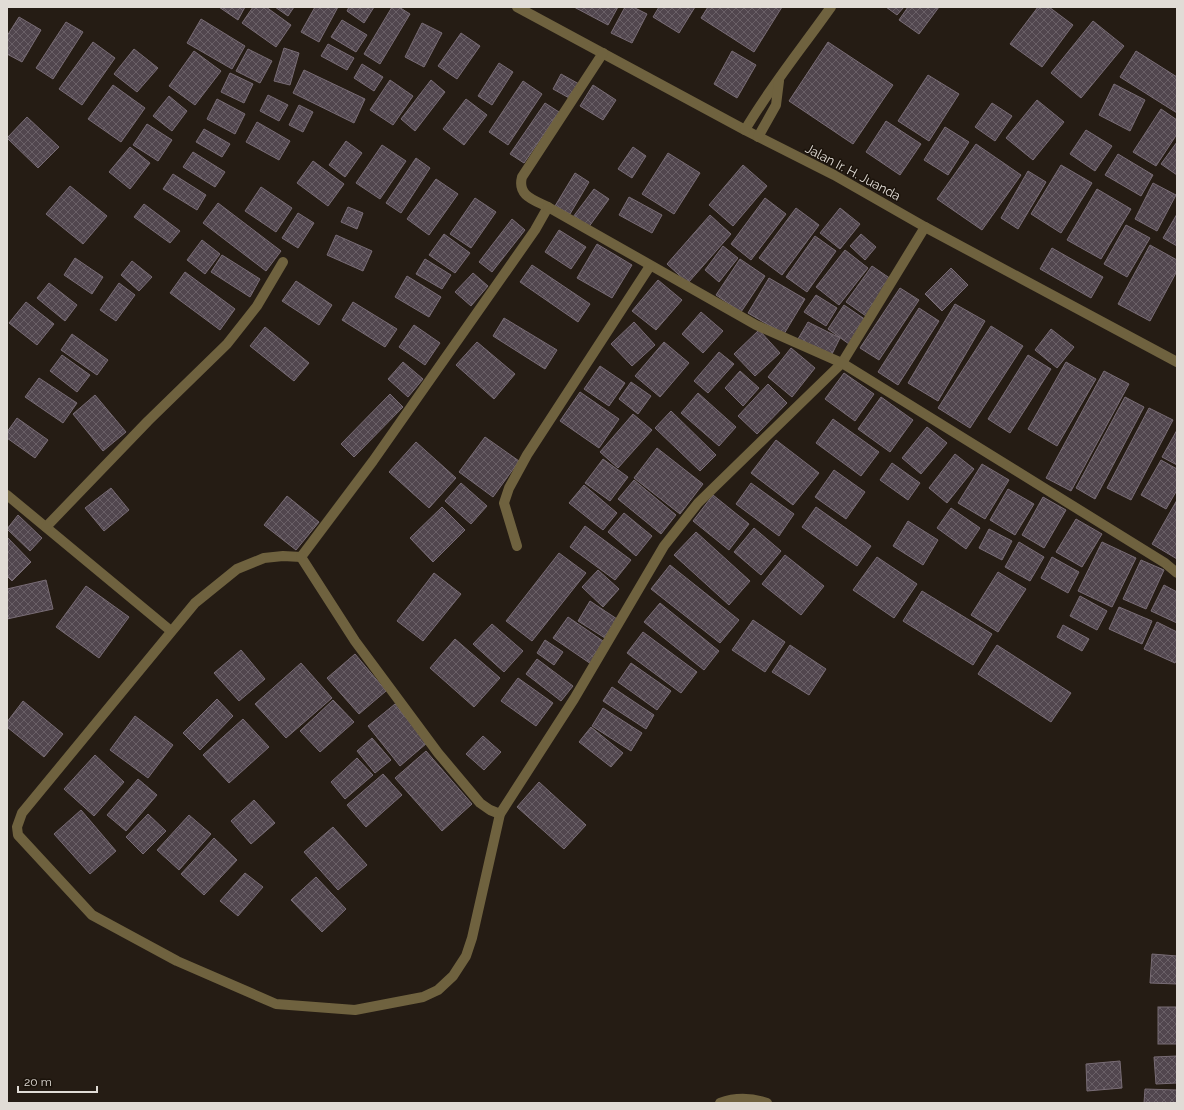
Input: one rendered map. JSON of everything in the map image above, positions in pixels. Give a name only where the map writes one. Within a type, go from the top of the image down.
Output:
[{"type":"street","name":"Jalan Ir. H. Juanda","points":[[517,7],[758,137],[834,175],[925,227],[1177,362]]},
{"type":"street","points":[[745,130],[762,101],[832,7]]},
{"type":"street","points":[[603,53],[522,177],[519,185],[521,190],[529,198],[756,325],[842,363],[1165,563],[1177,573]]},
{"type":"street","points":[[758,137],[776,105],[778,81]]},
{"type":"street","points":[[301,557],[373,462],[535,230],[548,208]]},
{"type":"street","points":[[301,557],[283,556],[264,558],[237,569],[195,603],[22,812],[17,827],[18,835],[92,915],[177,961],[276,1004],[355,1010],[423,997],[438,990],[453,976],[466,956],[472,938],[500,814],[574,699],[664,546],[698,503],[842,363],[925,227]]},
{"type":"street","points":[[46,527],[148,421],[227,344],[257,306],[283,262]]},
{"type":"street","points":[[517,546],[504,503],[509,488],[527,455],[650,266]]},
{"type":"street","points":[[7,495],[171,631]]},
{"type":"street","points":[[301,557],[355,641],[438,753],[480,803],[490,810],[500,814]]},
{"type":"street","points":[[720,1103],[730,1100],[756,1099],[768,1103]]},
{"type":"building","points":[[219,7],[245,7],[238,20]]},
{"type":"building","points":[[253,7],[266,7],[291,25],[276,47],[242,23]]},
{"type":"building","points":[[275,7],[294,7],[288,16]]},
{"type":"building","points":[[315,7],[338,7],[319,42],[301,32]]},
{"type":"building","points":[[349,7],[374,7],[364,23],[347,11]]},
{"type":"building","points":[[392,7],[399,7],[410,14],[380,64],[364,54]]},
{"type":"building","points":[[574,7],[618,7],[608,25]]},
{"type":"building","points":[[625,7],[633,7],[647,14],[632,43],[611,33]]},
{"type":"building","points":[[659,7],[695,7],[679,33],[653,17]]},
{"type":"building","points":[[708,7],[782,7],[754,52],[701,18]]},
{"type":"building","points":[[886,7],[904,7],[897,15]]},
{"type":"building","points":[[908,7],[939,7],[919,34],[899,20]]},
{"type":"building","points":[[1038,7],[1049,7],[1073,25],[1042,67],[1010,44]]},
{"type":"building","points":[[19,17],[41,30],[22,62],[7,54],[7,36]]},
{"type":"building","points":[[201,19],[245,46],[232,69],[187,43]]},
{"type":"building","points":[[342,20],[367,35],[356,52],[331,37]]},
{"type":"building","points":[[1093,21],[1124,46],[1081,98],[1051,73]]},
{"type":"building","points":[[66,22],[83,32],[53,79],[36,68]]},
{"type":"building","points":[[422,23],[442,33],[424,67],[405,57]]},
{"type":"building","points":[[461,33],[480,46],[457,79],[438,66]]},
{"type":"building","points":[[93,42],[115,58],[82,105],[59,89]]},
{"type":"building","points":[[828,42],[893,85],[853,144],[789,101]]},
{"type":"building","points":[[328,44],[354,58],[347,70],[321,56]]},
{"type":"building","points":[[284,48],[299,53],[290,85],[274,81]]},
{"type":"building","points":[[134,49],[158,68],[137,92],[114,74]]},
{"type":"building","points":[[248,49],[272,61],[260,83],[236,71]]},
{"type":"building","points":[[194,51],[221,71],[195,105],[169,86]]},
{"type":"building","points":[[732,51],[756,65],[737,98],[714,84]]},
{"type":"building","points":[[1136,51],[1177,77],[1177,113],[1120,77]]},
{"type":"building","points":[[499,63],[513,72],[492,105],[478,96]]},
{"type":"building","points":[[362,64],[383,77],[374,91],[354,78]]},
{"type":"building","points":[[304,70],[365,99],[354,123],[293,93]]},
{"type":"building","points":[[230,73],[253,84],[244,103],[221,92]]},
{"type":"building","points":[[561,74],[579,84],[571,99],[553,89]]},
{"type":"building","points":[[928,75],[959,94],[929,141],[898,121]]},
{"type":"building","points":[[390,80],[413,96],[393,125],[370,110]]},
{"type":"building","points":[[431,80],[445,92],[415,131],[401,119]]},
{"type":"building","points":[[523,81],[542,94],[508,145],[489,132]]},
{"type":"building","points":[[1114,84],[1145,100],[1130,131],[1099,115]]},
{"type":"building","points":[[113,85],[145,108],[121,142],[88,119]]},
{"type":"building","points":[[593,85],[616,100],[603,120],[580,106]]},
{"type":"building","points":[[268,95],[288,105],[279,121],[260,111]]},
{"type":"building","points":[[169,96],[187,111],[172,131],[153,116]]},
{"type":"building","points":[[217,99],[245,114],[235,134],[207,119]]},
{"type":"building","points":[[466,99],[487,115],[464,145],[443,129]]},
{"type":"building","points":[[1037,100],[1064,122],[1033,160],[1006,138]]},
{"type":"building","points":[[545,103],[559,112],[524,163],[510,154]]},
{"type":"building","points":[[992,103],[1012,116],[995,141],[975,127]]},
{"type":"building","points":[[299,105],[313,112],[303,132],[289,125]]},
{"type":"building","points":[[1161,109],[1177,120],[1177,134],[1156,166],[1133,152]]},
{"type":"building","points":[[27,117],[59,147],[38,168],[7,138]]},
{"type":"building","points":[[886,121],[921,144],[900,175],[866,152]]},
{"type":"building","points":[[257,122],[290,141],[279,160],[246,142]]},
{"type":"building","points":[[147,124],[172,140],[158,161],[133,145]]},
{"type":"building","points":[[945,127],[969,142],[948,175],[924,160]]},
{"type":"building","points":[[204,129],[230,144],[222,157],[196,142]]},
{"type":"building","points":[[1086,130],[1112,146],[1095,171],[1070,154]]},
{"type":"building","points":[[346,141],[362,153],[345,177],[329,165]]},
{"type":"building","points":[[1177,142],[1177,175],[1161,164]]},
{"type":"building","points":[[976,144],[1021,175],[982,230],[937,199]]},
{"type":"building","points":[[382,145],[406,161],[380,199],[356,183]]},
{"type":"building","points":[[130,147],[150,163],[130,189],[109,172]]},
{"type":"building","points":[[633,147],[646,156],[632,178],[618,169]]},
{"type":"building","points":[[193,152],[225,172],[215,187],[183,167]]},
{"type":"building","points":[[668,153],[700,173],[674,214],[642,194]]},
{"type":"building","points":[[1118,154],[1153,175],[1141,196],[1105,175]]},
{"type":"building","points":[[416,158],[430,168],[401,213],[386,203]]},
{"type":"building","points":[[313,161],[344,184],[328,206],[297,183]]},
{"type":"building","points":[[743,165],[767,186],[733,226],[709,205]]},
{"type":"building","points":[[1061,165],[1092,183],[1061,233],[1031,214]]},
{"type":"building","points":[[1028,171],[1046,182],[1018,229],[1001,218]]},
{"type":"building","points":[[575,173],[589,182],[570,214],[555,206]]},
{"type":"building","points":[[173,174],[206,195],[197,210],[163,189]]},
{"type":"building","points":[[436,179],[458,194],[429,235],[407,219]]},
{"type":"building","points":[[1153,183],[1176,195],[1157,231],[1135,219]]},
{"type":"building","points":[[70,186],[107,216],[83,244],[46,214]]},
{"type":"building","points":[[261,187],[292,208],[276,232],[245,211]]},
{"type":"building","points":[[594,189],[609,199],[588,228],[573,217]]},
{"type":"building","points":[[1097,189],[1131,209],[1101,259],[1067,240]]},
{"type":"building","points":[[629,197],[662,215],[652,233],[619,215]]},
{"type":"building","points":[[475,198],[496,212],[471,248],[450,234]]},
{"type":"building","points":[[765,198],[786,214],[751,260],[731,244]]},
{"type":"building","points":[[218,203],[281,251],[266,271],[203,223]]},
{"type":"building","points":[[144,204],[180,231],[170,243],[134,217]]},
{"type":"building","points":[[348,207],[363,213],[357,229],[341,222]]},
{"type":"building","points":[[796,208],[819,225],[782,275],[759,258]]},
{"type":"building","points":[[840,208],[860,224],[840,249],[820,233]]},
{"type":"building","points":[[298,213],[314,223],[298,248],[282,238]]},
{"type":"building","points":[[1177,214],[1177,246],[1163,238]]},
{"type":"building","points":[[710,215],[731,234],[688,283],[667,264]]},
{"type":"building","points":[[512,219],[525,230],[492,272],[479,262]]},
{"type":"building","points":[[1126,225],[1150,238],[1127,277],[1104,264]]},
{"type":"building","points":[[559,230],[586,247],[571,269],[545,252]]},
{"type":"building","points":[[444,234],[470,253],[455,273],[429,255]]},
{"type":"building","points":[[861,234],[876,247],[865,260],[850,246]]},
{"type":"building","points":[[336,235],[372,251],[363,271],[327,255]]},
{"type":"building","points":[[815,236],[836,251],[807,292],[786,277]]},
{"type":"building","points":[[202,240],[220,254],[205,274],[187,260]]},
{"type":"building","points":[[597,244],[632,265],[612,298],[577,278]]},
{"type":"building","points":[[1150,245],[1177,260],[1177,271],[1150,321],[1118,304]]},
{"type":"building","points":[[723,246],[738,258],[719,282],[705,270]]},
{"type":"building","points":[[1052,248],[1103,277],[1091,298],[1040,269]]},
{"type":"building","points":[[845,250],[868,268],[839,305],[816,287]]},
{"type":"building","points":[[222,255],[260,279],[250,297],[211,272]]},
{"type":"building","points":[[75,258],[103,277],[92,294],[64,275]]},
{"type":"building","points":[[425,259],[451,275],[442,289],[416,274]]},
{"type":"building","points":[[740,259],[765,276],[741,312],[716,295]]},
{"type":"building","points":[[132,261],[152,277],[139,291],[121,275]]},
{"type":"building","points":[[532,265],[590,304],[578,322],[520,282]]},
{"type":"building","points":[[872,266],[891,279],[866,316],[846,302]]},
{"type":"building","points":[[951,268],[968,285],[942,311],[925,294]]},
{"type":"building","points":[[185,272],[235,309],[220,330],[170,293]]},
{"type":"building","points":[[473,273],[488,286],[471,306],[455,292]]},
{"type":"building","points":[[407,276],[441,297],[429,317],[395,297]]},
{"type":"building","points":[[769,278],[805,299],[784,334],[748,313]]},
{"type":"building","points":[[658,280],[682,300],[656,330],[632,311]]},
{"type":"building","points":[[296,281],[332,305],[319,325],[282,301]]},
{"type":"building","points":[[49,283],[77,305],[65,321],[37,298]]},
{"type":"building","points":[[119,283],[135,295],[116,321],[100,310]]},
{"type":"building","points":[[900,288],[919,300],[879,360],[860,348]]},
{"type":"building","points":[[816,295],[837,308],[826,326],[804,312]]},
{"type":"building","points":[[26,302],[54,324],[37,345],[9,323]]},
{"type":"building","points":[[353,302],[397,329],[385,347],[342,320]]},
{"type":"building","points":[[955,304],[985,321],[938,401],[908,383]]},
{"type":"building","points":[[844,305],[866,320],[849,344],[828,329]]},
{"type":"building","points":[[919,308],[939,321],[898,385],[878,372]]},
{"type":"building","points":[[701,312],[723,331],[703,353],[682,334]]},
{"type":"building","points":[[504,318],[557,350],[545,369],[493,336]]},
{"type":"building","points":[[634,322],[655,345],[632,366],[611,344]]},
{"type":"building","points":[[808,322],[840,338],[831,356],[798,339]]},
{"type":"building","points":[[414,325],[440,343],[425,365],[399,347]]},
{"type":"building","points":[[991,326],[1023,346],[970,428],[938,408]]},
{"type":"building","points":[[265,327],[309,363],[294,381],[250,346]]},
{"type":"building","points":[[1051,329],[1074,347],[1057,368],[1035,350]]},
{"type":"building","points":[[759,330],[780,353],[755,376],[734,354]]},
{"type":"building","points":[[72,334],[108,360],[97,375],[61,350]]},
{"type":"building","points":[[477,342],[515,374],[494,399],[456,365]]},
{"type":"building","points":[[664,342],[689,363],[660,397],[635,376]]},
{"type":"building","points":[[791,348],[815,368],[792,397],[768,377]]},
{"type":"building","points":[[719,352],[734,364],[708,393],[694,381]]},
{"type":"building","points":[[62,355],[90,375],[77,392],[50,371]]},
{"type":"building","points":[[1028,355],[1051,369],[1010,433],[988,419]]},
{"type":"building","points":[[403,362],[423,379],[408,397],[388,379]]},
{"type":"building","points":[[1066,362],[1096,379],[1057,446],[1028,429]]},
{"type":"building","points":[[600,366],[625,383],[609,406],[584,389]]},
{"type":"building","points":[[740,371],[759,388],[743,406],[725,388]]},
{"type":"building","points":[[1104,371],[1129,384],[1071,491],[1046,478]]},
{"type":"building","points":[[844,373],[874,394],[855,421],[825,399]]},
{"type":"building","points":[[39,378],[77,403],[63,423],[25,397]]},
{"type":"building","points":[[631,382],[651,396],[638,414],[619,399]]},
{"type":"building","points":[[768,384],[787,403],[757,434],[738,416]]},
{"type":"building","points":[[580,392],[619,419],[599,448],[560,421]]},
{"type":"building","points":[[698,393],[736,427],[719,446],[681,413]]},
{"type":"building","points":[[390,394],[403,407],[354,457],[341,444]]},
{"type":"building","points":[[95,395],[126,432],[103,451],[73,414]]},
{"type":"building","points":[[881,397],[913,420],[890,452],[858,429]]},
{"type":"building","points":[[1125,397],[1144,407],[1095,499],[1076,488]]},
{"type":"building","points":[[1149,408],[1173,420],[1131,500],[1107,488]]},
{"type":"building","points":[[671,411],[716,455],[700,471],[655,428]]},
{"type":"building","points":[[633,414],[652,430],[618,468],[600,452]]},
{"type":"building","points":[[17,418],[48,440],[35,458],[7,438],[7,432]]},
{"type":"building","points":[[833,419],[879,452],[861,476],[816,443]]},
{"type":"building","points":[[927,427],[947,443],[921,474],[902,458]]},
{"type":"building","points":[[1177,430],[1177,465],[1162,457]]},
{"type":"building","points":[[485,437],[519,461],[493,497],[459,472]]},
{"type":"building","points":[[776,440],[819,473],[793,505],[751,473]]},
{"type":"building","points":[[416,442],[456,478],[429,508],[389,472]]},
{"type":"building","points":[[657,448],[703,484],[680,514],[634,478]]},
{"type":"building","points":[[955,454],[974,469],[947,503],[929,488]]},
{"type":"building","points":[[603,459],[628,477],[610,501],[585,483]]},
{"type":"building","points":[[1161,460],[1177,469],[1177,490],[1166,509],[1141,495]]},
{"type":"building","points":[[892,463],[920,483],[908,500],[880,480]]},
{"type":"building","points":[[982,464],[1009,480],[985,519],[958,503]]},
{"type":"building","points":[[834,470],[865,492],[846,519],[815,497]]},
{"type":"building","points":[[634,480],[676,515],[661,534],[618,499]]},
{"type":"building","points":[[461,483],[487,506],[471,524],[445,501]]},
{"type":"building","points":[[751,483],[794,514],[779,536],[736,504]]},
{"type":"building","points":[[584,485],[617,513],[603,530],[569,503]]},
{"type":"building","points":[[111,488],[129,510],[104,531],[85,508]]},
{"type":"building","points":[[1008,489],[1034,504],[1015,535],[990,520]]},
{"type":"building","points":[[713,495],[749,524],[729,550],[693,521]]},
{"type":"building","points":[[287,496],[319,522],[296,550],[264,525]]},
{"type":"building","points":[[1043,497],[1066,510],[1044,548],[1022,535]]},
{"type":"building","points":[[1177,500],[1177,559],[1152,544]]},
{"type":"building","points":[[442,507],[465,530],[433,562],[410,538]]},
{"type":"building","points":[[816,507],[871,546],[857,566],[802,527]]},
{"type":"building","points":[[951,508],[980,528],[966,549],[937,528]]},
{"type":"building","points":[[624,513],[652,536],[636,556],[608,532]]},
{"type":"building","points":[[18,515],[42,538],[30,551],[7,529]]},
{"type":"building","points":[[1076,519],[1102,534],[1082,567],[1056,552]]},
{"type":"building","points":[[908,521],[938,540],[923,565],[893,546]]},
{"type":"building","points":[[585,526],[631,560],[615,580],[570,547]]},
{"type":"building","points":[[754,528],[781,551],[761,575],[734,552]]},
{"type":"building","points":[[989,529],[1012,541],[1002,560],[979,548]]},
{"type":"building","points":[[696,532],[750,581],[729,605],[674,555]]},
{"type":"building","points":[[7,537],[31,562],[12,581],[7,576]]},
{"type":"building","points":[[1019,542],[1044,557],[1030,581],[1005,567]]},
{"type":"building","points":[[1102,542],[1136,558],[1112,607],[1078,591]]},
{"type":"building","points":[[559,553],[586,573],[532,641],[506,621]]},
{"type":"building","points":[[785,555],[824,586],[801,615],[762,584]]},
{"type":"building","points":[[877,557],[917,584],[894,618],[853,590]]},
{"type":"building","points":[[1052,557],[1079,572],[1068,593],[1041,578]]},
{"type":"building","points":[[1141,560],[1164,570],[1146,609],[1123,599]]},
{"type":"building","points":[[670,565],[739,620],[720,643],[651,589]]},
{"type":"building","points":[[598,570],[619,589],[603,607],[582,587]]},
{"type":"building","points":[[998,572],[1026,589],[998,632],[971,615]]},
{"type":"building","points":[[434,573],[461,594],[423,641],[397,621]]},
{"type":"building","points":[[46,580],[53,609],[7,619],[7,589]]},
{"type":"building","points":[[1164,585],[1177,592],[1177,623],[1151,611]]},
{"type":"building","points":[[86,586],[129,617],[99,658],[56,627]]},
{"type":"building","points":[[922,591],[992,634],[973,665],[903,621]]},
{"type":"building","points":[[1080,596],[1107,611],[1097,630],[1070,616]]},
{"type":"building","points":[[590,601],[617,619],[605,638],[578,621]]},
{"type":"building","points":[[660,603],[719,651],[704,670],[644,622]]},
{"type":"building","points":[[1119,607],[1152,621],[1142,644],[1109,629]]},
{"type":"building","points":[[568,617],[606,643],[591,664],[553,638]]},
{"type":"building","points":[[753,620],[785,642],[765,672],[732,650]]},
{"type":"building","points":[[1157,622],[1177,632],[1177,659],[1175,663],[1144,649]]},
{"type":"building","points":[[492,624],[523,651],[504,672],[473,644]]},
{"type":"building","points":[[1063,625],[1089,639],[1082,651],[1057,637]]},
{"type":"building","points":[[643,632],[697,672],[681,693],[627,653]]},
{"type":"building","points":[[455,639],[500,678],[474,707],[430,668]]},
{"type":"building","points":[[545,640],[563,652],[554,665],[537,653]]},
{"type":"building","points":[[790,645],[826,669],[809,695],[772,672]]},
{"type":"building","points":[[997,645],[1071,693],[1051,722],[978,674]]},
{"type":"building","points":[[241,650],[265,679],[239,701],[214,673]]},
{"type":"building","points":[[355,654],[386,691],[359,714],[327,678]]},
{"type":"building","points":[[537,659],[573,686],[561,701],[526,674]]},
{"type":"building","points":[[301,663],[332,698],[286,738],[255,704]]},
{"type":"building","points":[[631,663],[671,691],[657,710],[618,682]]},
{"type":"building","points":[[518,678],[553,703],[536,726],[501,701]]},
{"type":"building","points":[[612,687],[654,715],[646,729],[603,701]]},
{"type":"building","points":[[217,699],[233,716],[200,750],[183,733]]},
{"type":"building","points":[[333,700],[354,722],[320,752],[300,731]]},
{"type":"building","points":[[23,701],[63,734],[44,757],[7,727],[7,722]]},
{"type":"building","points":[[395,704],[427,743],[400,766],[368,726]]},
{"type":"building","points":[[603,708],[642,733],[631,751],[592,726]]},
{"type":"building","points":[[135,716],[173,745],[148,778],[110,750]]},
{"type":"building","points":[[243,719],[269,747],[229,783],[203,755]]},
{"type":"building","points":[[591,727],[623,753],[611,767],[579,742]]},
{"type":"building","points":[[483,736],[501,752],[484,770],[466,754]]},
{"type":"building","points":[[372,738],[391,760],[375,773],[357,751]]},
{"type":"building","points":[[426,751],[472,804],[442,831],[395,778]]},
{"type":"building","points":[[95,755],[124,782],[94,816],[64,789]]},
{"type":"building","points":[[357,758],[373,775],[345,799],[331,782]]},
{"type":"building","points":[[383,774],[402,795],[366,827],[347,805]]},
{"type":"building","points":[[138,779],[157,795],[126,831],[107,815]]},
{"type":"building","points":[[539,782],[586,825],[564,849],[517,807]]},
{"type":"building","points":[[254,800],[275,823],[251,844],[231,821]]},
{"type":"building","points":[[81,810],[116,851],[90,874],[54,834]]},
{"type":"building","points":[[148,814],[166,831],[143,854],[126,837]]},
{"type":"building","points":[[189,815],[211,834],[179,870],[157,850]]},
{"type":"building","points":[[333,827],[367,865],[338,890],[304,852]]},
{"type":"building","points":[[214,838],[237,860],[204,895],[181,874]]},
{"type":"building","points":[[245,873],[263,887],[238,916],[220,901]]},
{"type":"building","points":[[316,877],[346,909],[322,932],[291,900]]},
{"type":"building","points":[[1152,954],[1177,956],[1177,984],[1150,983]]},
{"type":"building","points":[[1158,1007],[1177,1007],[1177,1044],[1158,1044]]},
{"type":"building","points":[[1177,1056],[1177,1083],[1156,1084],[1154,1057]]},
{"type":"building","points":[[1120,1061],[1122,1088],[1087,1091],[1086,1064]]},
{"type":"building","points":[[1145,1089],[1177,1090],[1177,1103],[1144,1103]]}]
